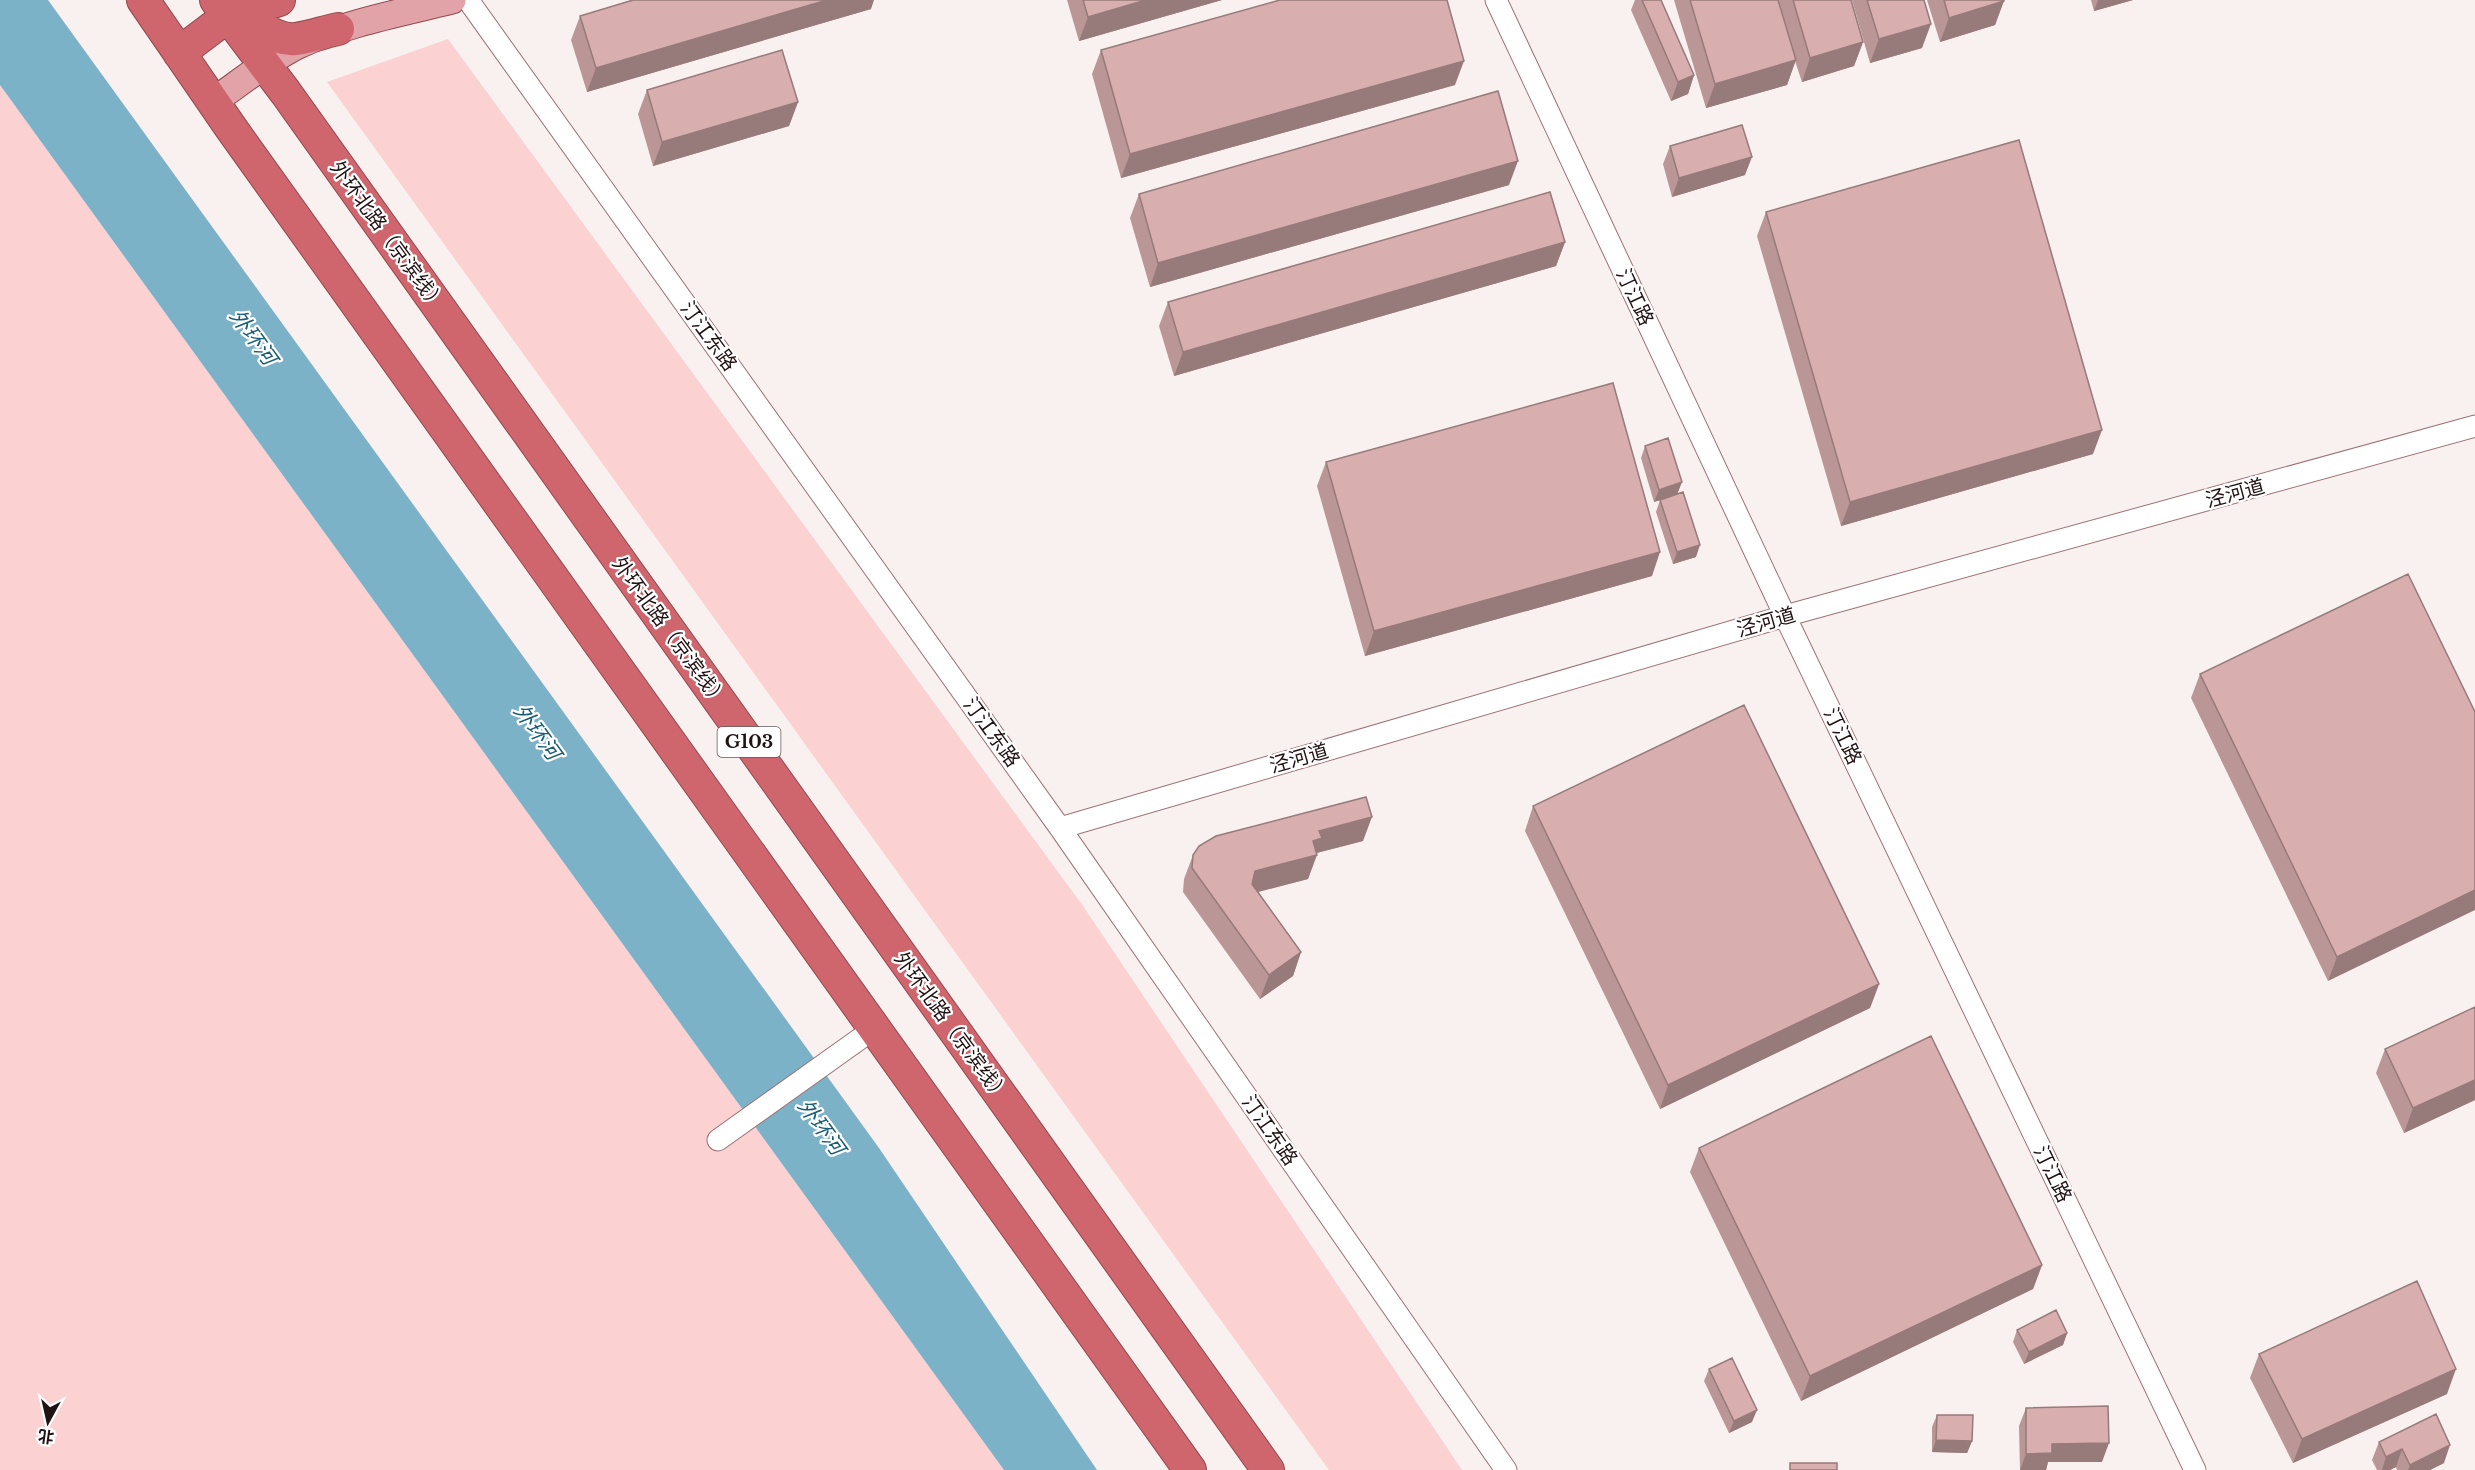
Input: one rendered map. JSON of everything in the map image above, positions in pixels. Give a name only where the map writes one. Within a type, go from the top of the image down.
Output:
[{"type":"highway","points":[[143,0],[1190,1470]]},
{"type":"highway","points":[[179,53],[234,6],[279,0]]},
{"type":"highway","points":[[234,6],[262,27],[286,38],[302,38],[338,29]]},
{"type":"highway","name":"外环北路（京滨线）","points":[[234,6],[263,65],[293,103],[1268,1470]]},
{"type":"main road","points":[[214,101],[263,65],[296,47],[338,29],[452,0]]},
{"type":"street","name":"汀江东路","points":[[468,0],[1060,828],[1506,1470]]},
{"type":"street","name":"汀江路","points":[[1496,0],[1785,616],[2195,1470]]},
{"type":"street","name":"泾河道","points":[[1060,828],[1785,616],[2475,426]]},
{"type":"street","points":[[718,1140],[875,1028]]},
{"type":"shaded area","points":[[448,39],[1083,906],[1462,1470],[1329,1470],[327,82]]},
{"type":"shaded area","points":[[0,85],[1004,1470],[0,1470]]},
{"type":"water","name":"外环河","points":[[0,0],[48,0],[879,1148],[1097,1470],[1004,1470],[0,85]]},
{"type":"building","points":[[633,0],[827,0],[596,68],[580,16]]},
{"type":"building","points":[[1083,0],[1146,0],[1088,17]]},
{"type":"building","points":[[1280,0],[1447,0],[1464,61],[1130,154],[1101,50]]},
{"type":"building","points":[[1642,0],[1661,0],[1694,75],[1678,82]]},
{"type":"building","points":[[1690,0],[1778,0],[1796,60],[1715,84]]},
{"type":"building","points":[[1793,0],[1851,0],[1863,42],[1810,58]]},
{"type":"building","points":[[1867,0],[1924,0],[1931,24],[1879,39]]},
{"type":"building","points":[[1944,0],[2004,0],[2004,1],[1949,18]]},
{"type":"building","points":[[782,50],[798,102],[662,142],[647,90]]},
{"type":"building","points":[[1498,91],[1518,161],[1158,263],[1139,194]]},
{"type":"building","points":[[1742,125],[1752,157],[1679,178],[1670,146]]},
{"type":"building","points":[[2019,140],[2102,430],[1850,502],[1766,212]]},
{"type":"building","points":[[1550,192],[1565,242],[1183,352],[1168,302]]},
{"type":"building","points":[[1613,383],[1660,552],[1374,631],[1326,462]]},
{"type":"building","points":[[1668,438],[1682,482],[1659,490],[1645,446]]},
{"type":"building","points":[[1683,492],[1700,545],[1677,552],[1660,500]]},
{"type":"building","points":[[2408,574],[2475,712],[2475,890],[2337,957],[2200,674]]},
{"type":"building","points":[[1744,705],[1879,984],[1668,1085],[1533,806]]},
{"type":"building","points":[[1366,797],[1372,817],[1319,831],[1322,838],[1313,841],[1317,855],[1255,871],[1252,884],[1301,952],[1269,975],[1192,868],[1193,855],[1199,846],[1216,836]]},
{"type":"building","points":[[2475,1007],[2475,1080],[2413,1108],[2385,1049]]},
{"type":"building","points":[[1931,1036],[2042,1265],[1810,1376],[1699,1148]]},
{"type":"building","points":[[2417,1281],[2456,1369],[2302,1439],[2259,1354]]},
{"type":"building","points":[[2056,1310],[2067,1333],[2029,1352],[2017,1330]]},
{"type":"building","points":[[1732,1358],[1757,1410],[1734,1421],[1709,1369]]},
{"type":"building","points":[[2108,1406],[2109,1443],[2052,1444],[2052,1453],[2026,1454],[2026,1408]]},
{"type":"building","points":[[2436,1414],[2450,1445],[2410,1465],[2402,1449],[2386,1457],[2379,1442]]},
{"type":"building","points":[[1937,1415],[1973,1415],[1972,1441],[1936,1440]]},
{"type":"building","points":[[1790,1463],[1837,1463],[1837,1470],[1790,1470]]}]
